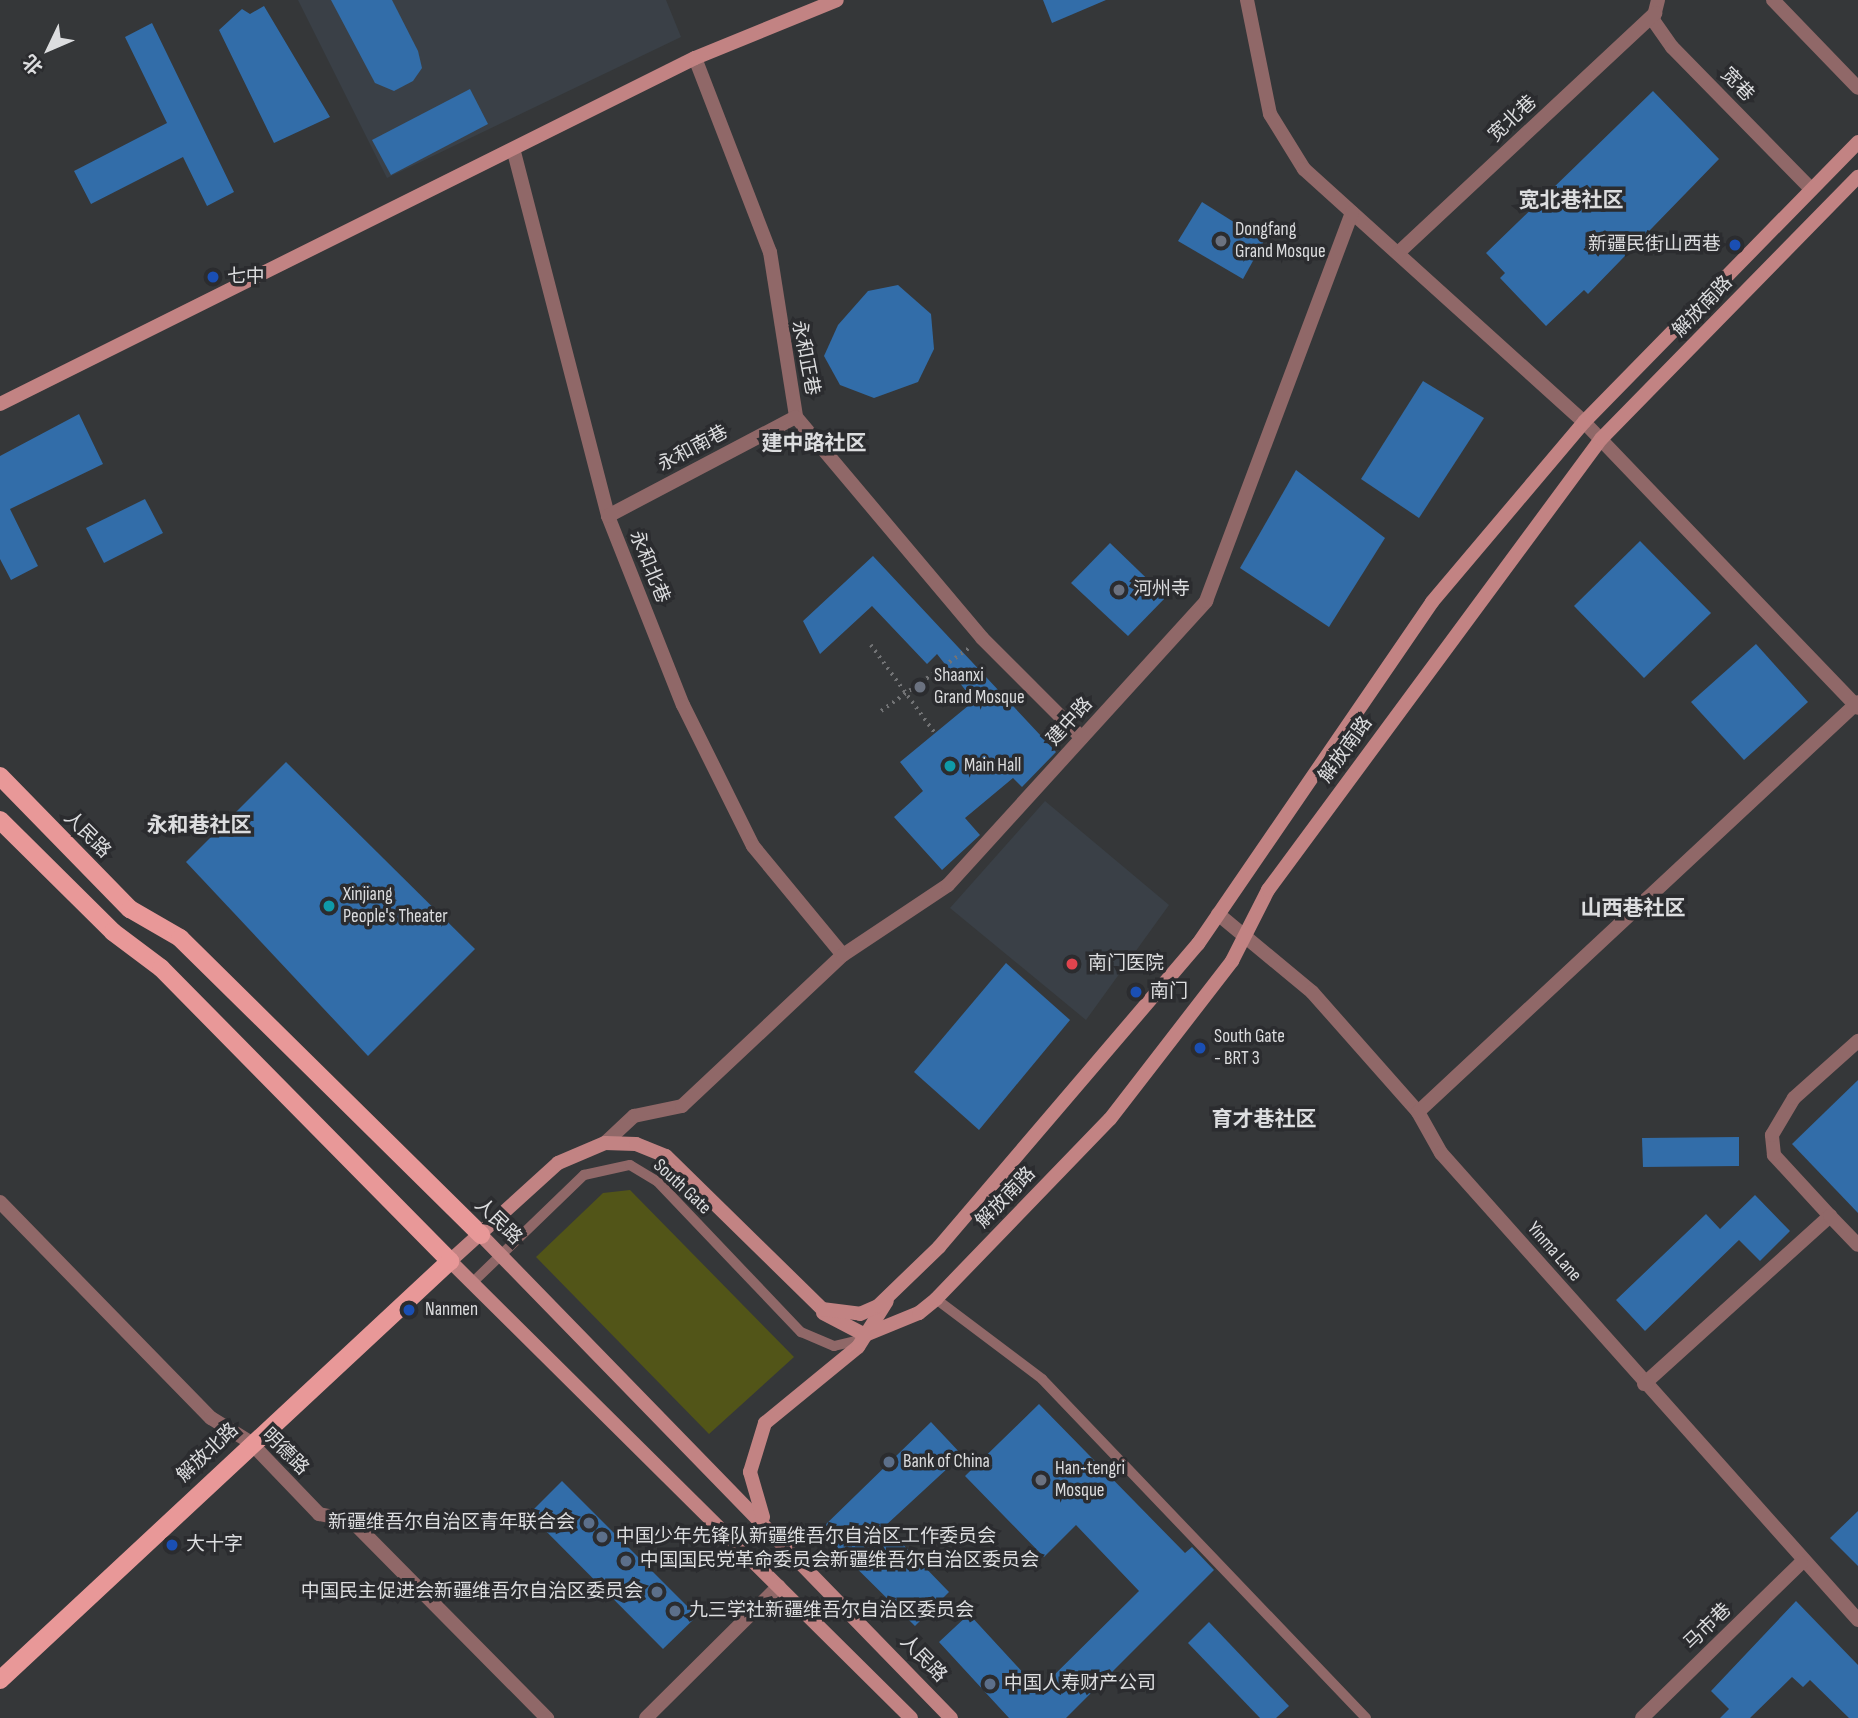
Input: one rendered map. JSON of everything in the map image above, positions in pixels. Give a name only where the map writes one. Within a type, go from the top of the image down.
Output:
[{"type":"main road","points":[[0,404],[514,152],[695,58],[837,0]]},
{"type":"main road","name":"解放南路","points":[[780,1541],[753,1498],[754,1446],[765,1423],[865,1335],[892,1293],[1085,1081],[1219,914],[1432,602],[1584,422],[1858,142]]},
{"type":"main road","name":"解放南路","points":[[865,1335],[919,1313],[1110,1119],[1245,936],[1276,880],[1601,439],[1858,177]]},
{"type":"main road","name":"人民路","points":[[0,776],[130,909],[180,938],[502,1254],[951,1718]]},
{"type":"main road","points":[[0,820],[113,932],[161,968],[450,1261],[911,1718]]},
{"type":"main road","name":"解放南路","points":[[450,1261],[558,1163],[605,1143],[636,1144],[666,1156],[806,1297],[822,1309],[860,1314],[892,1293]]},
{"type":"main road","name":"解放北路","points":[[0,1680],[250,1442],[450,1261]]},
{"type":"main road","points":[[806,1297],[834,1322],[865,1335]]},
{"type":"street","points":[[1247,0],[1250,41],[1270,114],[1304,169],[1584,422],[1857,705],[1418,1112]]},
{"type":"street","points":[[1773,0],[1858,88]]},
{"type":"street","name":"宽巷","points":[[1656,7],[1672,47],[1811,189]]},
{"type":"street","name":"宽北巷","points":[[1398,253],[1656,7]]},
{"type":"street","name":"永和正巷","points":[[695,58],[769,253],[796,417],[982,638],[1082,738]]},
{"type":"street","name":"永和北巷","points":[[514,152],[608,516],[683,705],[753,846],[843,955]]},
{"type":"street","name":"建中路","points":[[605,1143],[634,1116],[682,1106],[843,955],[948,885],[1206,601],[1352,213]]},
{"type":"street","name":"永和南巷","points":[[608,516],[796,417]]},
{"type":"street","name":"Yinma Lane","points":[[1219,914],[1312,992],[1418,1112],[1441,1153],[1801,1563],[1858,1620]]},
{"type":"street","points":[[1858,1041],[1794,1098],[1772,1135],[1774,1155],[1858,1245]]},
{"type":"street","name":"明德路","points":[[0,1202],[211,1418],[250,1442],[318,1514],[351,1520],[547,1718]]},
{"type":"street","points":[[1644,1384],[1830,1216]]},
{"type":"street","name":"马市巷","points":[[1642,1718],[1801,1563]]},
{"type":"street","points":[[646,1718],[779,1586]]},
{"type":"lane","name":"South Gate","points":[[472,1283],[584,1175],[629,1165],[657,1181],[801,1332],[834,1346],[853,1345],[865,1335]]},
{"type":"lane","points":[[936,1298],[1042,1379],[1366,1718]]},
{"type":"path","points":[[871,645],[934,733]]},
{"type":"path","points":[[881,711],[963,653]]},
{"type":"shaded area","points":[[298,0],[666,0],[681,37],[387,178]]},
{"type":"shaded area","name":"南门医院","points":[[1045,801],[1169,905],[1086,1020],[950,908]]},
{"type":"shaded area","points":[[630,1190],[794,1357],[709,1434],[536,1257],[603,1193]]},
{"type":"building","points":[[331,0],[392,0],[418,51],[422,68],[413,81],[394,91],[375,83]]},
{"type":"building","points":[[1043,0],[1106,0],[1052,23]]},
{"type":"building","points":[[264,6],[330,117],[274,143],[219,30],[242,9],[250,14]]},
{"type":"building","points":[[152,23],[234,192],[207,206],[183,157],[91,204],[74,171],[167,123],[125,37]]},
{"type":"building","points":[[470,89],[488,124],[391,175],[372,140]]},
{"type":"building","points":[[1653,91],[1719,159],[1588,294],[1584,290],[1546,326],[1500,278],[1505,273],[1486,253]]},
{"type":"building","name":"Dongfang Grand Mosque","points":[[1202,202],[1264,241],[1243,279],[1178,241]]},
{"type":"building","points":[[898,285],[931,314],[934,349],[918,382],[874,398],[840,385],[824,356],[838,325],[868,291]]},
{"type":"building","points":[[1423,381],[1484,418],[1419,518],[1361,479]]},
{"type":"building","points":[[79,414],[103,464],[10,509],[38,566],[11,580],[0,559],[0,456]]},
{"type":"building","points":[[1296,470],[1385,538],[1329,627],[1240,568]]},
{"type":"building","points":[[145,499],[163,533],[104,563],[86,528]]},
{"type":"building","points":[[1640,541],[1711,613],[1644,678],[1574,606]]},
{"type":"building","name":"河州寺","points":[[1110,543],[1166,597],[1128,636],[1071,583]]},
{"type":"building","points":[[873,556],[1056,752],[1022,787],[1013,778],[965,818],[980,835],[942,870],[894,817],[923,791],[900,762],[974,701],[937,654],[927,664],[872,606],[820,654],[803,621]]},
{"type":"building","points":[[1756,644],[1808,702],[1744,760],[1691,702]]},
{"type":"building","name":"Xinjiang People's Theater","points":[[286,762],[475,949],[368,1056],[186,862]]},
{"type":"building","points":[[1006,963],[1070,1020],[979,1130],[914,1072]]},
{"type":"building","points":[[1858,1080],[1858,1213],[1792,1144]]},
{"type":"building","points":[[1739,1137],[1739,1166],[1643,1167],[1642,1138]]},
{"type":"building","points":[[1755,1195],[1790,1231],[1760,1261],[1739,1240],[1645,1331],[1616,1300],[1706,1214],[1720,1229]]},
{"type":"building","points":[[1039,1404],[1185,1553],[1192,1547],[1214,1570],[1066,1718],[1009,1718],[939,1642],[969,1614],[1039,1690],[1139,1591],[1076,1525],[1044,1557],[965,1476]]},
{"type":"building","points":[[931,1422],[962,1455],[885,1526],[949,1592],[915,1626],[819,1531]]},
{"type":"building","points":[[562,1481],[697,1616],[663,1649],[529,1514]]},
{"type":"building","points":[[1858,1511],[1858,1566],[1830,1538]]},
{"type":"building","points":[[1796,1601],[1858,1665],[1858,1718],[1849,1718],[1810,1680],[1803,1687],[1792,1677],[1750,1718],[1720,1718],[1729,1709],[1711,1691]]},
{"type":"building","points":[[1209,1622],[1289,1706],[1276,1718],[1260,1718],[1188,1643]]},
{"type":"place","name":"Dongfang Grand Mosque","points":[[1221,241]]},
{"type":"place","name":"新疆民街山西巷","points":[[1735,245]]},
{"type":"place","name":"七中","points":[[213,277]]},
{"type":"place","name":"河州寺","points":[[1119,590]]},
{"type":"place","name":"Shaanxi Grand Mosque","points":[[920,687]]},
{"type":"place","name":"Main Hall","points":[[950,766]]},
{"type":"place","name":"Xinjiang People's Theater","points":[[329,906]]},
{"type":"place","name":"南门医院","points":[[1072,964]]},
{"type":"place","name":"南门","points":[[1136,992]]},
{"type":"place","name":"South Gate - BRT 3","points":[[1200,1048]]},
{"type":"place","name":"Nanmen","points":[[409,1310]]},
{"type":"place","name":"Bank of China","points":[[889,1462]]},
{"type":"place","name":"Han-tengri Mosque","points":[[1041,1480]]},
{"type":"place","name":"新疆维吾尔自治区青年联合会","points":[[589,1523]]},
{"type":"place","name":"中国少年先锋队新疆维吾尔自治区工作委员会","points":[[602,1537]]},
{"type":"place","name":"大十字","points":[[172,1545]]},
{"type":"place","name":"中国国民党革命委员会新疆维吾尔自治区委员会","points":[[626,1561]]},
{"type":"place","name":"中国民主促进会新疆维吾尔自治区委员会","points":[[657,1592]]},
{"type":"place","name":"九三学社新疆维吾尔自治区委员会","points":[[675,1611]]},
{"type":"place","name":"中国人寿财产公司","points":[[990,1684]]},
{"type":"district","name":"宽北巷社区","points":[[1571,201]]},
{"type":"district","name":"建中路社区","points":[[814,444]]},
{"type":"district","name":"永和巷社区","points":[[199,826]]},
{"type":"district","name":"山西巷社区","points":[[1633,909]]},
{"type":"district","name":"育才巷社区","points":[[1264,1120]]}]
